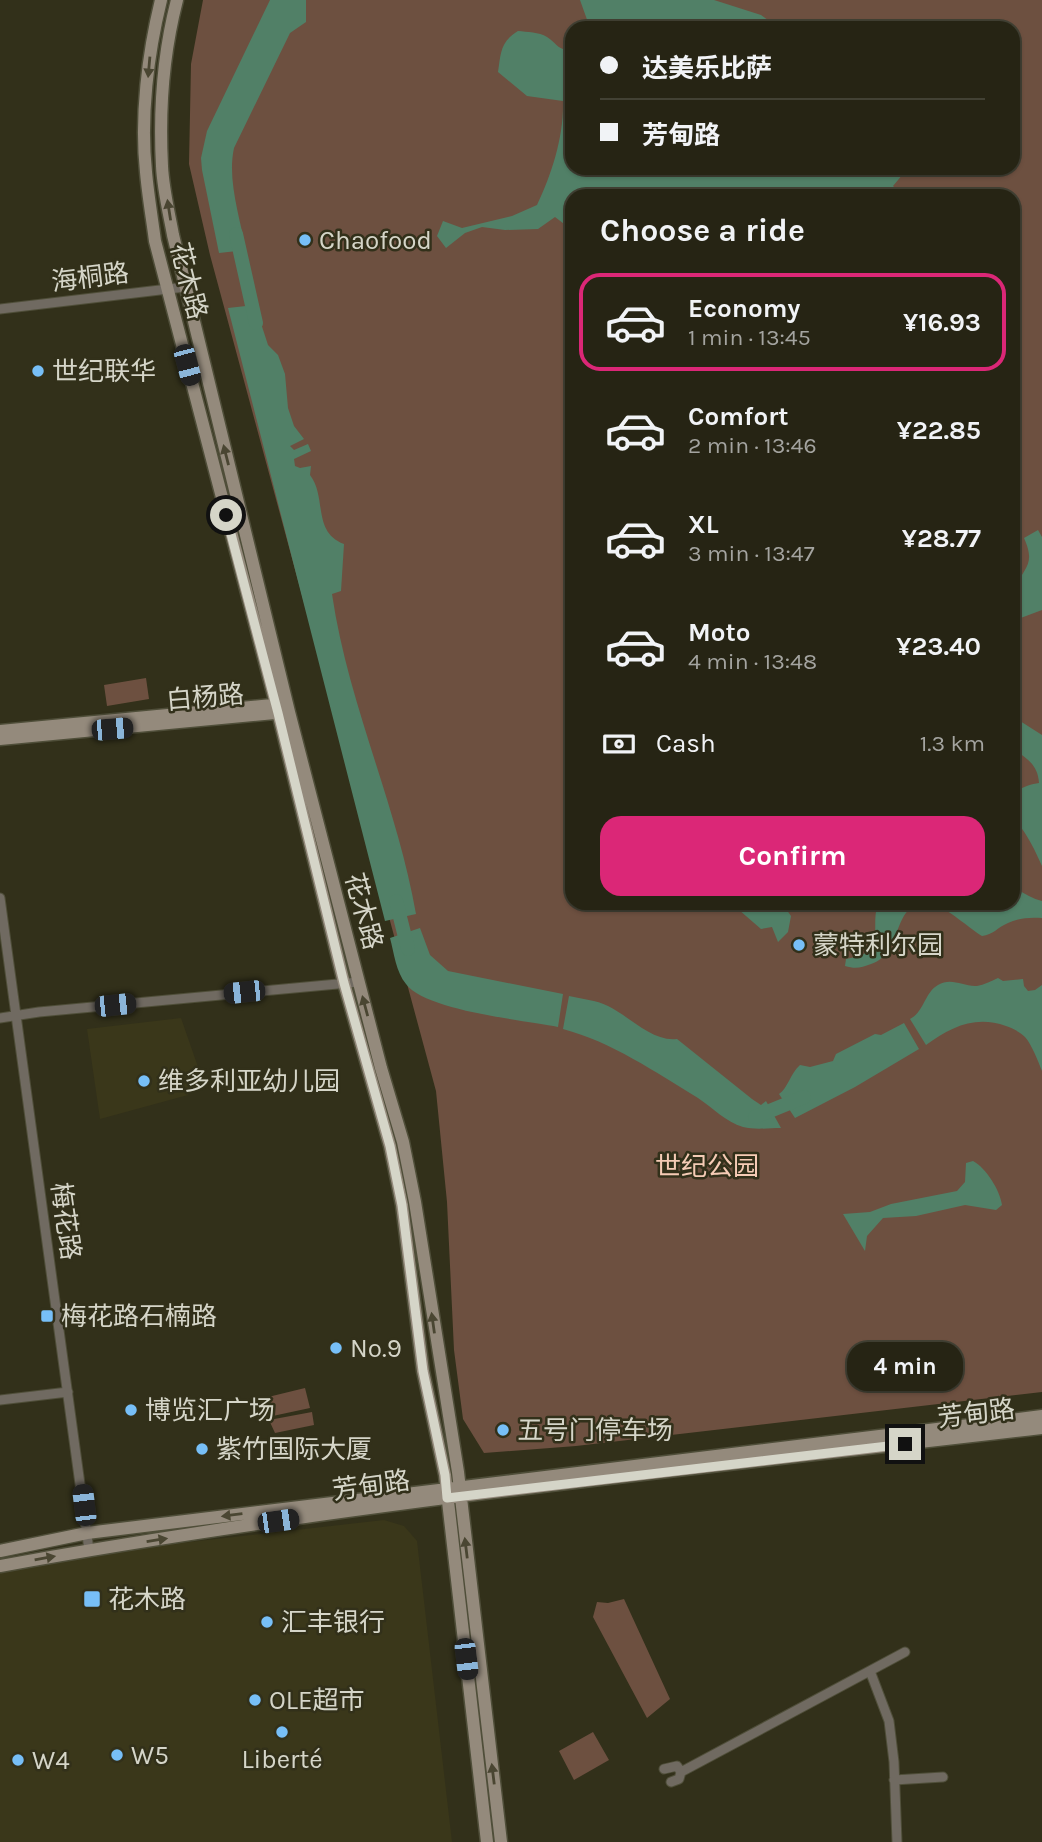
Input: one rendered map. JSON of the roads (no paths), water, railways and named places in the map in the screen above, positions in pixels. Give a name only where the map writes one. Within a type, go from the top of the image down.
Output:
[{"type":"main road","name":"花木路","points":[[162,0],[149,57],[146,109],[145,169],[155,241],[403,1142],[415,1202],[500,1842]]},
{"type":"main road","name":"花木路","points":[[177,0],[164,57],[162,168],[173,235],[344,983],[390,1146],[402,1205],[423,1371],[445,1475],[453,1492],[486,1842]]},
{"type":"main road","name":"白杨路","points":[[0,731],[282,708]]},
{"type":"main road","name":"白杨路","points":[[0,740],[282,708]]},
{"type":"main road","name":"芳甸路","points":[[0,1566],[453,1492],[1042,1416]]},
{"type":"main road","name":"芳甸路","points":[[0,1551],[87,1533],[1042,1428]]},
{"type":"street","name":"海桐路","points":[[0,309],[185,287]]},
{"type":"street","name":"梅花路","points":[[0,898],[89,1550]]},
{"type":"street","points":[[0,1018],[359,982]]},
{"type":"street","points":[[0,1400],[68,1392]]},
{"type":"street","points":[[671,1782],[679,1779],[681,1772],[905,1651]]},
{"type":"street","points":[[870,1671],[889,1721],[897,1842]]},
{"type":"street","points":[[664,1769],[677,1766],[681,1772]]},
{"type":"street","points":[[894,1780],[943,1777]]},
{"type":"waterway","points":[[236,234],[256,323]]},
{"type":"waterway","points":[[396,901],[408,949]]},
{"type":"waterway","points":[[755,1117],[804,1097]]},
{"type":"place","name":"Chaofood","points":[[305,240]]},
{"type":"place","name":"世纪联华","points":[[38,371]]},
{"type":"place","name":"蒙特利尔园","points":[[799,945]]},
{"type":"place","name":"维多利亚幼儿园","points":[[144,1081]]},
{"type":"place","name":"梅花路石楠路","points":[[47,1316]]},
{"type":"place","name":"No.9","points":[[336,1348]]},
{"type":"place","name":"博览汇广场","points":[[131,1410]]},
{"type":"place","name":"五号门停车场","points":[[503,1430]]},
{"type":"place","name":"紫竹国际大厦","points":[[202,1449]]},
{"type":"place","name":"花木路","points":[[92,1599]]},
{"type":"place","name":"汇丰银行","points":[[267,1622]]},
{"type":"place","name":"OLE超市","points":[[255,1700]]},
{"type":"place","name":"Liberté","points":[[282,1732]]},
{"type":"place","name":"W5","points":[[117,1755]]},
{"type":"place","name":"W4","points":[[18,1760]]},
{"type":"park label","name":"世纪公园","points":[[707,1166]]}]
